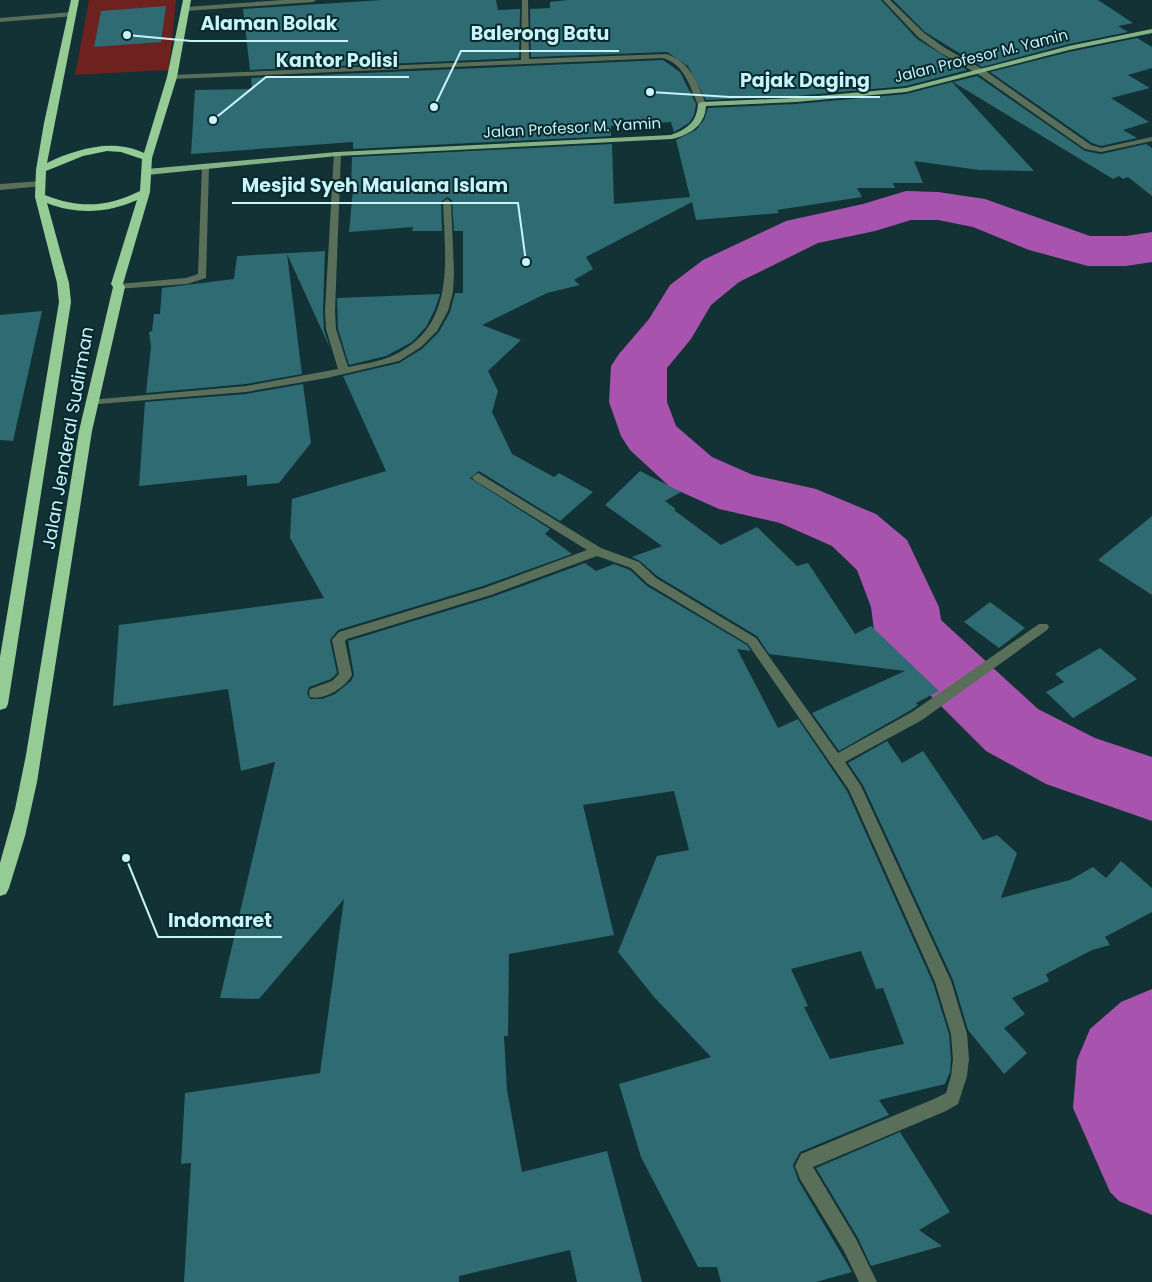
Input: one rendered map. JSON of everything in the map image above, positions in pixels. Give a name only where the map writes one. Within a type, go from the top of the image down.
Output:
[{"type":"highway","name":"Jalan Jenderal Sudirman","points":[[0,704],[66,302],[63,283],[40,197],[40,184],[41,170],[75,0]]},
{"type":"highway","name":"Jalan Jenderal Sudirman","points":[[0,888],[16,833],[38,734],[90,403],[104,340],[119,287],[117,284],[146,192],[147,158],[172,77],[186,4]]},
{"type":"highway","points":[[41,170],[74,155],[100,150],[126,150],[147,158]]},
{"type":"highway","points":[[40,197],[65,207],[92,209],[128,201],[146,192]]},
{"type":"main road","name":"Jalan Profesor M. Yamin","points":[[147,172],[337,154],[672,137],[686,131],[697,123],[702,114],[702,104],[886,93],[926,86],[1069,48],[1152,31]]},
{"type":"street","points":[[186,4],[313,0]]},
{"type":"street","points":[[525,0],[525,61]]},
{"type":"street","points":[[886,0],[921,35],[942,50],[981,72],[1088,148],[1101,150],[1152,139]]},
{"type":"street","points":[[0,20],[72,14]]},
{"type":"street","points":[[172,77],[642,56],[670,57],[683,64],[691,76],[702,104]]},
{"type":"street","points":[[337,154],[330,311],[331,329],[344,371]]},
{"type":"street","points":[[119,287],[187,281],[203,276],[205,167]]},
{"type":"street","points":[[0,188],[40,184]]},
{"type":"street","points":[[90,403],[246,389],[344,371],[395,359],[406,353],[425,339],[441,317],[448,299],[447,202]]},
{"type":"street","points":[[478,477],[597,551],[635,565],[652,581],[752,641],[854,786],[943,981],[959,1034],[961,1059],[959,1076],[952,1098],[940,1105],[807,1160],[804,1166],[806,1174],[850,1244],[868,1282]]},
{"type":"street","points":[[315,693],[337,685],[346,675],[338,640],[343,634],[487,592],[597,551]]},
{"type":"street","points":[[837,760],[917,716],[1043,627]]},
{"type":"shaded area","points":[[89,0],[176,0],[169,70],[75,75]]},
{"type":"building","points":[[382,0],[496,0],[498,10],[520,9],[519,58],[250,70],[243,9]]},
{"type":"building","points":[[568,0],[881,0],[917,39],[967,70],[906,86],[796,96],[706,100],[688,66],[667,52],[531,57],[530,9],[550,8],[550,2]]},
{"type":"building","points":[[893,0],[1098,0],[1133,23],[1118,26],[1128,32],[1069,44],[982,67],[925,32]]},
{"type":"building","points":[[166,6],[161,42],[94,47],[101,11]]},
{"type":"building","points":[[1137,38],[1152,47],[1152,68],[1128,75],[1150,88],[1111,98],[1149,122],[1123,130],[1137,138],[1101,146],[1092,143],[990,72],[1069,52]]},
{"type":"building","points":[[663,60],[680,72],[696,104],[694,115],[689,123],[674,132],[671,122],[611,126],[611,136],[353,149],[353,142],[191,154],[195,90],[252,89],[251,78]]},
{"type":"building","points":[[977,76],[1085,151],[1101,154],[1146,144],[1152,148],[1152,196],[1128,177],[1123,179],[1119,176],[1113,179],[953,82]]},
{"type":"building","points":[[952,82],[1034,171],[979,170],[914,161],[923,183],[893,183],[895,188],[857,188],[862,197],[777,210],[779,213],[696,220],[692,202],[586,257],[593,269],[574,280],[580,285],[547,293],[482,325],[521,340],[488,371],[498,391],[492,412],[512,454],[554,477],[559,473],[593,492],[560,521],[479,471],[470,478],[550,529],[545,534],[572,554],[483,586],[338,630],[330,640],[337,673],[331,679],[309,687],[307,693],[310,699],[322,699],[335,694],[351,681],[354,675],[348,641],[492,597],[585,563],[596,571],[614,564],[630,570],[647,586],[747,645],[751,651],[737,649],[778,728],[798,719],[847,791],[933,983],[949,1034],[950,1072],[945,1084],[879,1100],[889,1115],[800,1152],[793,1165],[798,1180],[852,1272],[816,1282],[721,1282],[717,1267],[698,1267],[641,1157],[619,1084],[711,1057],[654,997],[618,952],[657,856],[689,850],[674,791],[583,805],[614,935],[509,954],[508,1036],[504,1036],[507,1090],[522,1172],[607,1151],[642,1282],[577,1282],[570,1250],[459,1276],[459,1282],[184,1282],[191,1163],[181,1164],[185,1093],[320,1073],[344,899],[259,999],[220,998],[275,762],[241,771],[228,689],[113,706],[119,625],[324,598],[290,538],[292,499],[386,471],[343,376],[399,363],[422,349],[439,332],[450,312],[455,293],[463,293],[463,231],[454,231],[452,200],[447,197],[441,202],[442,231],[412,231],[413,227],[349,232],[353,189],[351,189],[352,157],[612,144],[614,204],[690,197],[676,140],[696,130],[704,120],[708,108],[796,104],[906,94]],"holes":[[[861,951],[876,989],[883,988],[904,1044],[830,1059],[804,1007],[808,1006],[791,969]]]},
{"type":"building","points":[[325,251],[323,311],[324,330],[330,348],[287,254],[302,374],[246,384],[146,393],[151,347],[149,332],[152,331],[154,314],[160,314],[162,288],[234,279],[237,256]]},
{"type":"building","points":[[440,294],[426,327],[412,342],[386,356],[349,365],[338,329],[337,298]]},
{"type":"building","points":[[42,311],[13,441],[0,440],[0,315]]},
{"type":"building","points":[[303,384],[311,443],[279,483],[247,486],[247,475],[139,486],[145,402],[246,394]]},
{"type":"building","points":[[640,471],[681,492],[665,501],[676,509],[674,510],[721,545],[757,527],[797,566],[808,563],[855,634],[871,626],[939,691],[916,703],[918,705],[911,710],[839,751],[812,713],[905,671],[769,654],[757,636],[657,576],[640,561],[632,557],[662,546],[605,505]]},
{"type":"building","points":[[1152,516],[1152,595],[1098,560]]},
{"type":"building","points":[[990,602],[1025,628],[999,648],[964,622]]},
{"type":"building","points":[[1100,648],[1137,679],[1073,718],[1046,692],[1064,682],[1055,674]]},
{"type":"building","points":[[887,741],[902,763],[923,751],[983,840],[997,835],[1017,853],[1001,898],[1070,880],[1093,867],[1106,878],[1121,861],[1152,888],[1152,912],[1105,937],[1110,945],[1092,950],[1046,974],[1049,981],[1012,998],[1025,1014],[1004,1028],[1027,1053],[1004,1074],[968,1030],[953,980],[863,785],[848,763]]},
{"type":"building","points":[[900,1132],[950,1212],[919,1230],[942,1246],[871,1266],[858,1238],[816,1168]]},
{"type":"waterway","points":[[1152,247],[1126,251],[1088,251],[1047,239],[985,214],[938,206],[906,205],[875,216],[803,231],[721,271],[689,296],[672,327],[639,366],[638,402],[651,436],[691,472],[741,494],[794,504],[854,530],[884,557],[905,607],[908,630],[941,664],[1012,730],[1072,762],[1152,789]]},
{"type":"waterway","points":[[1152,1032],[1121,1060],[1118,1108],[1143,1159],[1152,1168]]},
{"type":"place","name":"Alaman Bolak","points":[[127,35]]},
{"type":"place","name":"Pajak Daging","points":[[650,92]]},
{"type":"place","name":"Balerong Batu","points":[[434,107]]},
{"type":"place","name":"Kantor Polisi","points":[[213,120]]},
{"type":"place","name":"Mesjid Syeh Maulana Islam","points":[[526,262]]},
{"type":"place","name":"Indomaret","points":[[126,858]]}]
